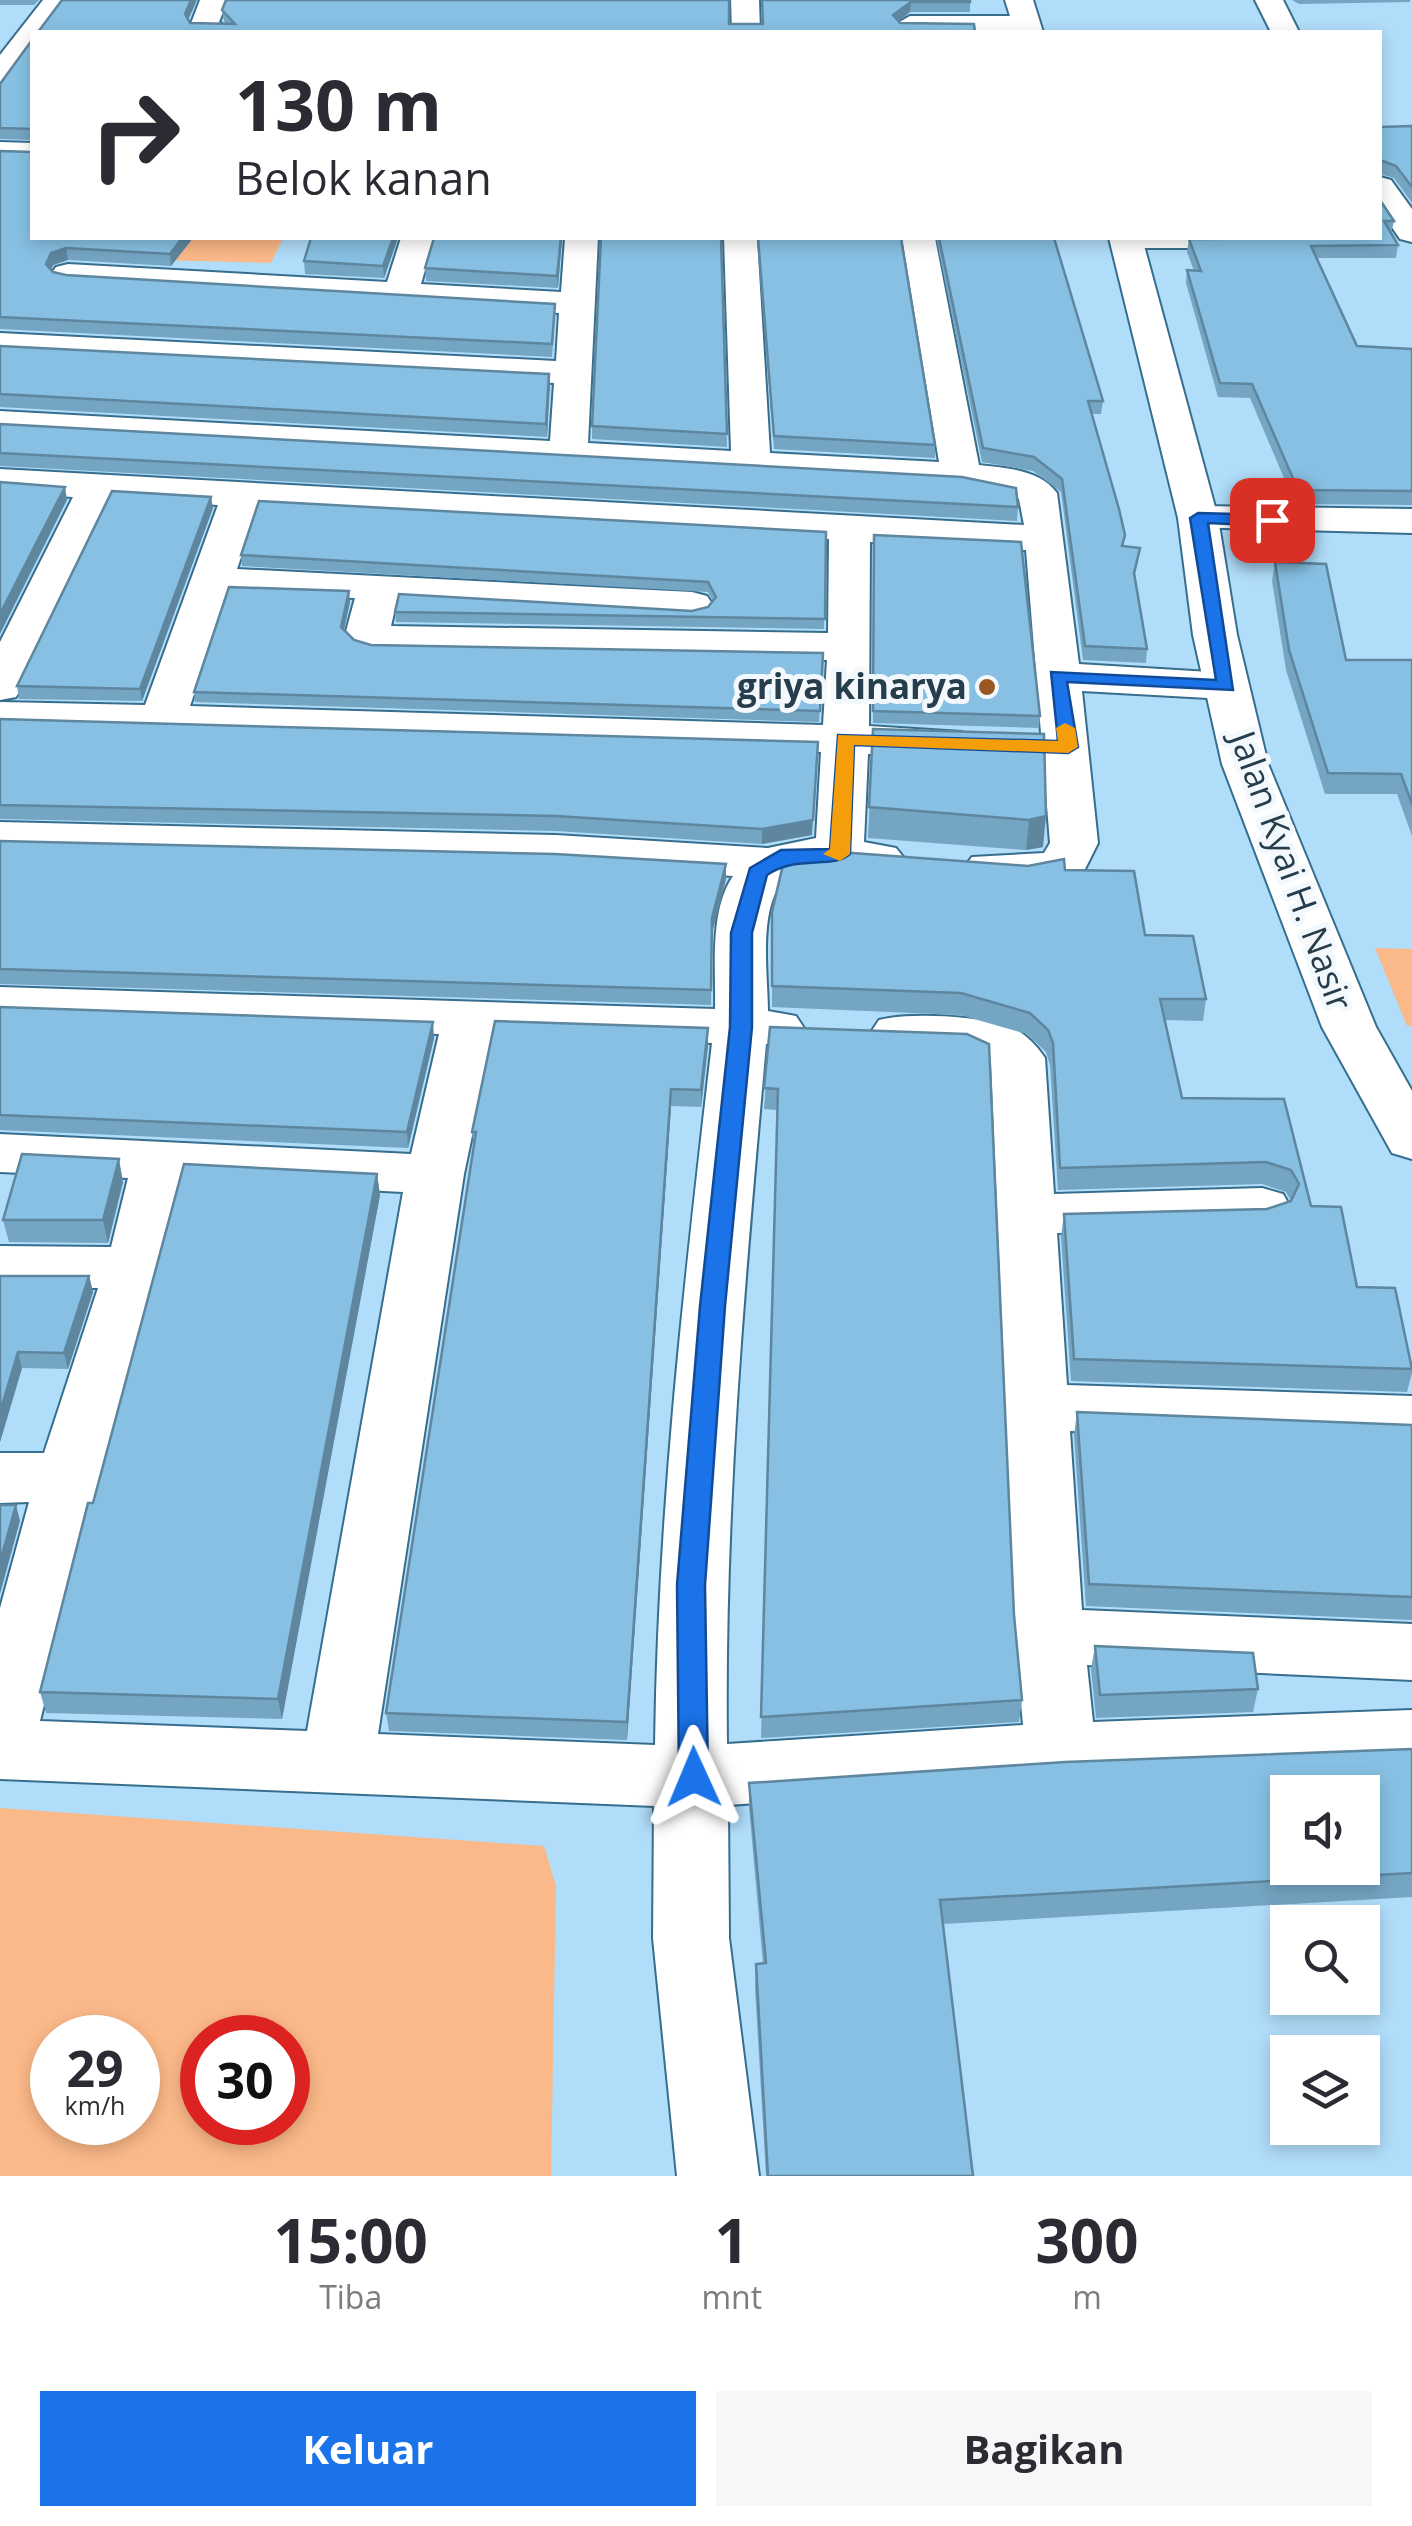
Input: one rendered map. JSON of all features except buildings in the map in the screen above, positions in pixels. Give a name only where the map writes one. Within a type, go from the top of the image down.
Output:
[{"type":"street","points":[[214,0],[204,26],[215,30]]},
{"type":"street","points":[[745,0],[746,30]]},
{"type":"street","points":[[1269,0],[1284,30]]},
{"type":"street","points":[[16,10],[53,5]]},
{"type":"street","points":[[39,30],[53,5]]},
{"type":"street","points":[[910,19],[1024,19]]},
{"type":"street","points":[[5,88],[30,45]]},
{"type":"street","points":[[0,151],[30,152]]},
{"type":"street","points":[[1382,190],[1412,234],[1382,237]]},
{"type":"street","points":[[29,326],[86,240]]},
{"type":"street","points":[[401,293],[416,240]]},
{"type":"street","points":[[568,454],[582,240]]},
{"type":"street","points":[[741,240],[751,464]]},
{"type":"street","points":[[919,240],[961,475]]},
{"type":"street","name":"Jalan Kyai H. Nasir","points":[[1127,240],[1198,518],[1226,686],[1245,764],[1349,1028],[1412,1140]]},
{"type":"street","points":[[29,326],[401,293],[575,303]]},
{"type":"street","points":[[29,326],[573,374]]},
{"type":"street","points":[[0,422],[961,475],[1001,478],[1030,488],[1037,493],[1046,539],[1057,676],[1031,745],[1074,842],[1067,860],[1026,870],[840,854],[791,854],[768,863],[556,850],[0,837]]},
{"type":"street","points":[[0,481],[242,495],[694,579],[850,647]]},
{"type":"street","points":[[0,687],[98,487]]},
{"type":"street","points":[[163,719],[242,495]]},
{"type":"street","points":[[1198,518],[1412,521]]},
{"type":"street","points":[[213,581],[380,586],[367,635],[373,638],[694,579],[849,528],[1046,539]]},
{"type":"street","points":[[840,854],[850,647],[849,528]]},
{"type":"street","points":[[1057,676],[1226,686]]},
{"type":"street","points":[[0,716],[1031,745]]},
{"type":"street","points":[[718,2176],[690,1938],[694,1777],[691,1585],[712,1306],[741,1027],[742,933],[751,886],[768,863]]},
{"type":"street","points":[[0,1003],[842,1030],[970,1036],[996,1040],[1012,1050],[1018,1058],[1049,1636],[1061,1753]]},
{"type":"street","points":[[337,1764],[435,1174],[470,1017]]},
{"type":"street","points":[[0,1152],[435,1174]]},
{"type":"street","points":[[0,1739],[68,1478],[135,1268],[162,1160]]},
{"type":"street","points":[[1026,1214],[1262,1208]]},
{"type":"street","points":[[0,1266],[135,1268]]},
{"type":"street","points":[[1037,1408],[1412,1420]]},
{"type":"street","points":[[0,1478],[68,1478]]},
{"type":"street","points":[[1049,1636],[1412,1652]]},
{"type":"street","points":[[0,1749],[694,1777],[1061,1753],[1412,1740]]},
{"type":"shaded area","points":[[170,240],[282,240],[271,263],[158,260]]},
{"type":"shaded area","points":[[1375,948],[1412,949],[1412,1026],[1407,1026]]},
{"type":"shaded area","points":[[0,1808],[544,1846],[556,1886],[551,2176],[0,2176]]},
{"type":"slow traffic","points":[[833,854],[840,854],[845,739],[1068,747],[1065,728]]},
{"type":"place","name":"griya kinarya","points":[[987,687]]},
{"type":"route","points":[[694,1777],[691,1585],[712,1306],[741,1027],[742,933],[757,872],[781,856],[840,854],[845,739],[1068,747],[1057,676],[1226,686],[1198,518],[1272,520]]}]
